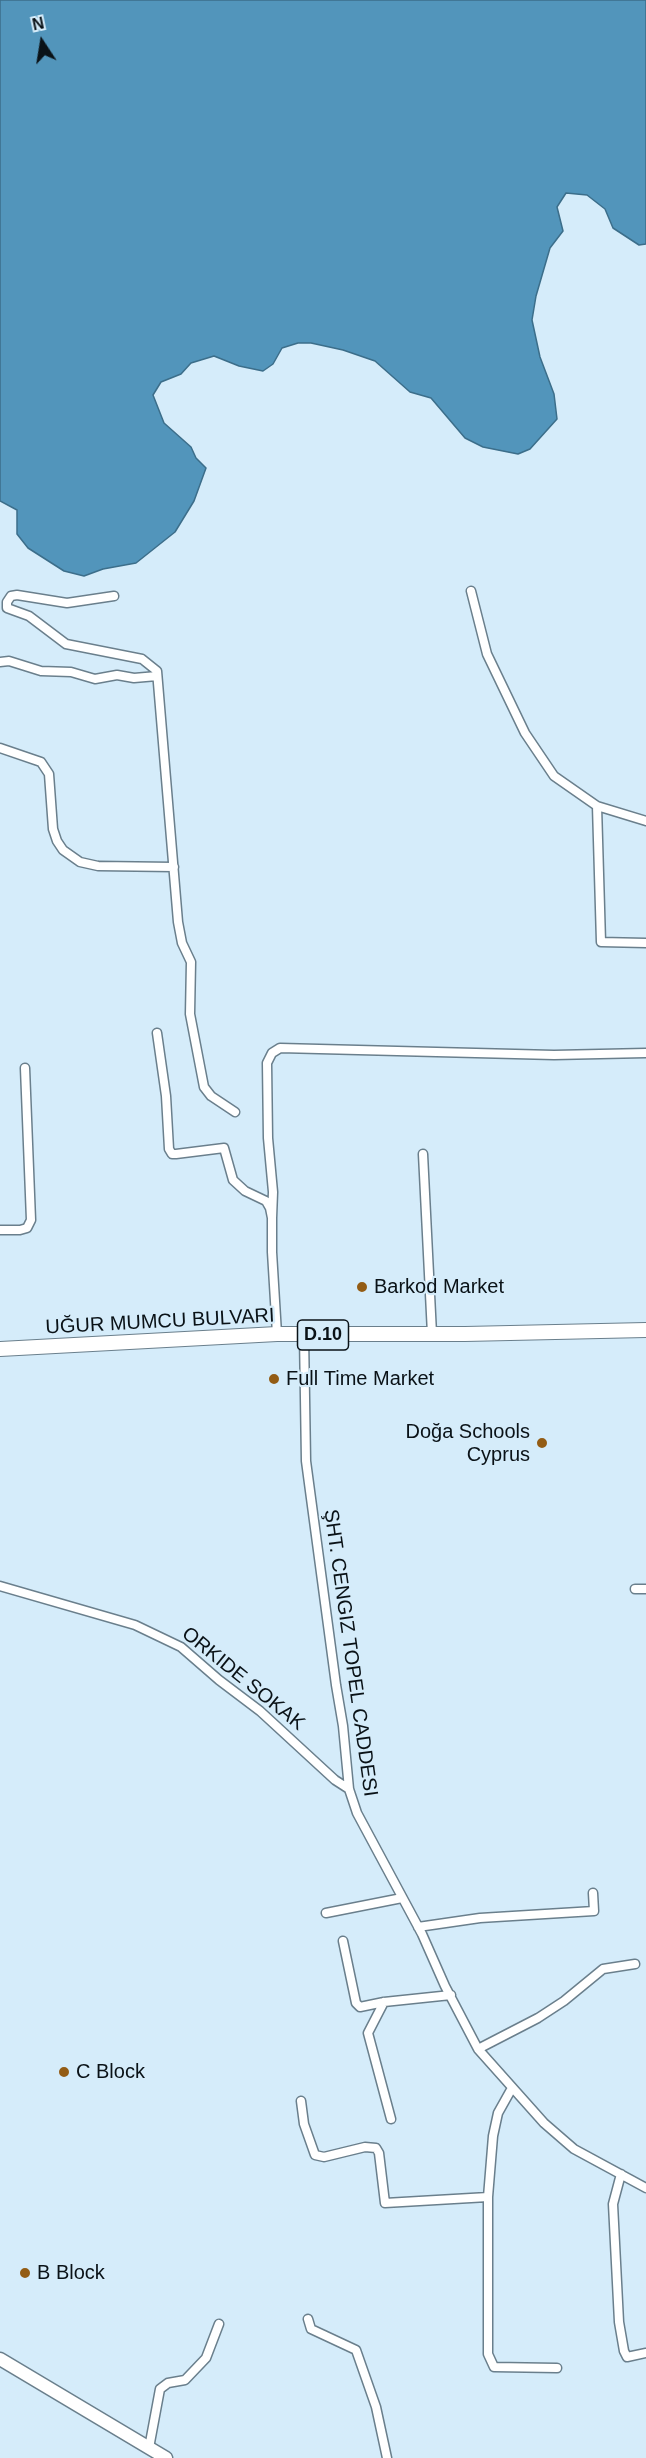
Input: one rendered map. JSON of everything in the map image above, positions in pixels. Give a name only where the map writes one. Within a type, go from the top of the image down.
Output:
[{"type":"main road","name":"D.10","points":[[0,1349],[277,1334],[646,1330]]},
{"type":"street","points":[[471,591],[487,654],[525,733],[554,776],[597,806],[646,821]]},
{"type":"street","points":[[114,596],[67,603],[17,595],[11,596],[7,602],[7,608],[29,616],[66,644],[142,659],[156,671],[178,922],[182,943],[191,962],[190,1014],[204,1087],[211,1096],[235,1112]]},
{"type":"street","points":[[0,662],[9,662],[41,671],[71,672],[95,679],[117,675],[134,678],[157,676]]},
{"type":"street","points":[[0,748],[41,762],[49,774],[53,829],[57,841],[63,850],[80,862],[98,866],[174,867]]},
{"type":"street","points":[[597,806],[601,942],[646,943]]},
{"type":"street","points":[[157,1033],[166,1096],[169,1149],[172,1154],[224,1148],[233,1180],[245,1191],[266,1202],[272,1218]]},
{"type":"street","points":[[277,1334],[272,1252],[273,1192],[268,1138],[267,1063],[272,1053],[280,1048],[554,1055],[646,1053]]},
{"type":"street","points":[[0,1230],[27,1228],[31,1220],[26,1068]]},
{"type":"street","points":[[423,1154],[432,1334]]},
{"type":"street","name":"ŞHT. CENGIZ TOPEL CADDESI","points":[[304,1335],[306,1461],[336,1685],[344,1726],[349,1790],[357,1813],[418,1927],[478,2049],[544,2123],[574,2149],[646,2188]]},
{"type":"street","name":"ORKIDE SOKAK","points":[[0,1586],[135,1625],[181,1647],[260,1711],[335,1780],[349,1790]]},
{"type":"street","points":[[636,1589],[646,1589]]},
{"type":"street","points":[[418,1927],[480,1918],[594,1911],[593,1893]]},
{"type":"street","points":[[326,1913],[402,1898]]},
{"type":"street","points":[[343,1941],[356,2003],[360,2007],[384,2002],[451,1995]]},
{"type":"street","points":[[478,2049],[547,2012],[603,1969],[636,1964]]},
{"type":"street","points":[[384,2002],[368,2033],[391,2119]]},
{"type":"street","points":[[512,2088],[498,2112],[493,2136],[488,2197],[488,2354],[494,2367],[557,2368]]},
{"type":"street","points":[[301,2101],[304,2124],[315,2155],[324,2157],[365,2147],[376,2148],[379,2153],[385,2203],[488,2197]]},
{"type":"street","points":[[621,2174],[613,2204],[619,2322],[627,2357],[646,2353]]},
{"type":"street","points":[[308,2319],[311,2329],[356,2350],[376,2408],[387,2458]]},
{"type":"street","points":[[149,2448],[160,2389],[168,2383],[185,2380],[206,2358],[219,2324]]},
{"type":"street","points":[[0,2359],[166,2458]]},
{"type":"water","points":[[0,0],[646,0],[646,244],[639,245],[613,228],[605,209],[587,195],[566,193],[557,207],[563,231],[550,248],[536,296],[532,320],[540,357],[554,394],[557,419],[530,449],[518,454],[483,447],[465,438],[431,398],[410,392],[375,361],[343,350],[311,343],[298,343],[282,348],[273,364],[263,371],[239,366],[214,356],[191,363],[181,374],[161,382],[153,395],[164,423],[191,447],[196,458],[206,468],[194,501],[175,532],[136,563],[103,569],[84,576],[64,571],[28,548],[17,534],[17,510],[0,501]]},
{"type":"place","name":"Barkod Market","points":[[362,1287]]},
{"type":"place","name":"Full Time Market","points":[[274,1379]]},
{"type":"place","name":"Doğa Schools Cyprus","points":[[542,1443]]},
{"type":"place","name":"C Block","points":[[64,2072]]},
{"type":"place","name":"B Block","points":[[25,2273]]}]
